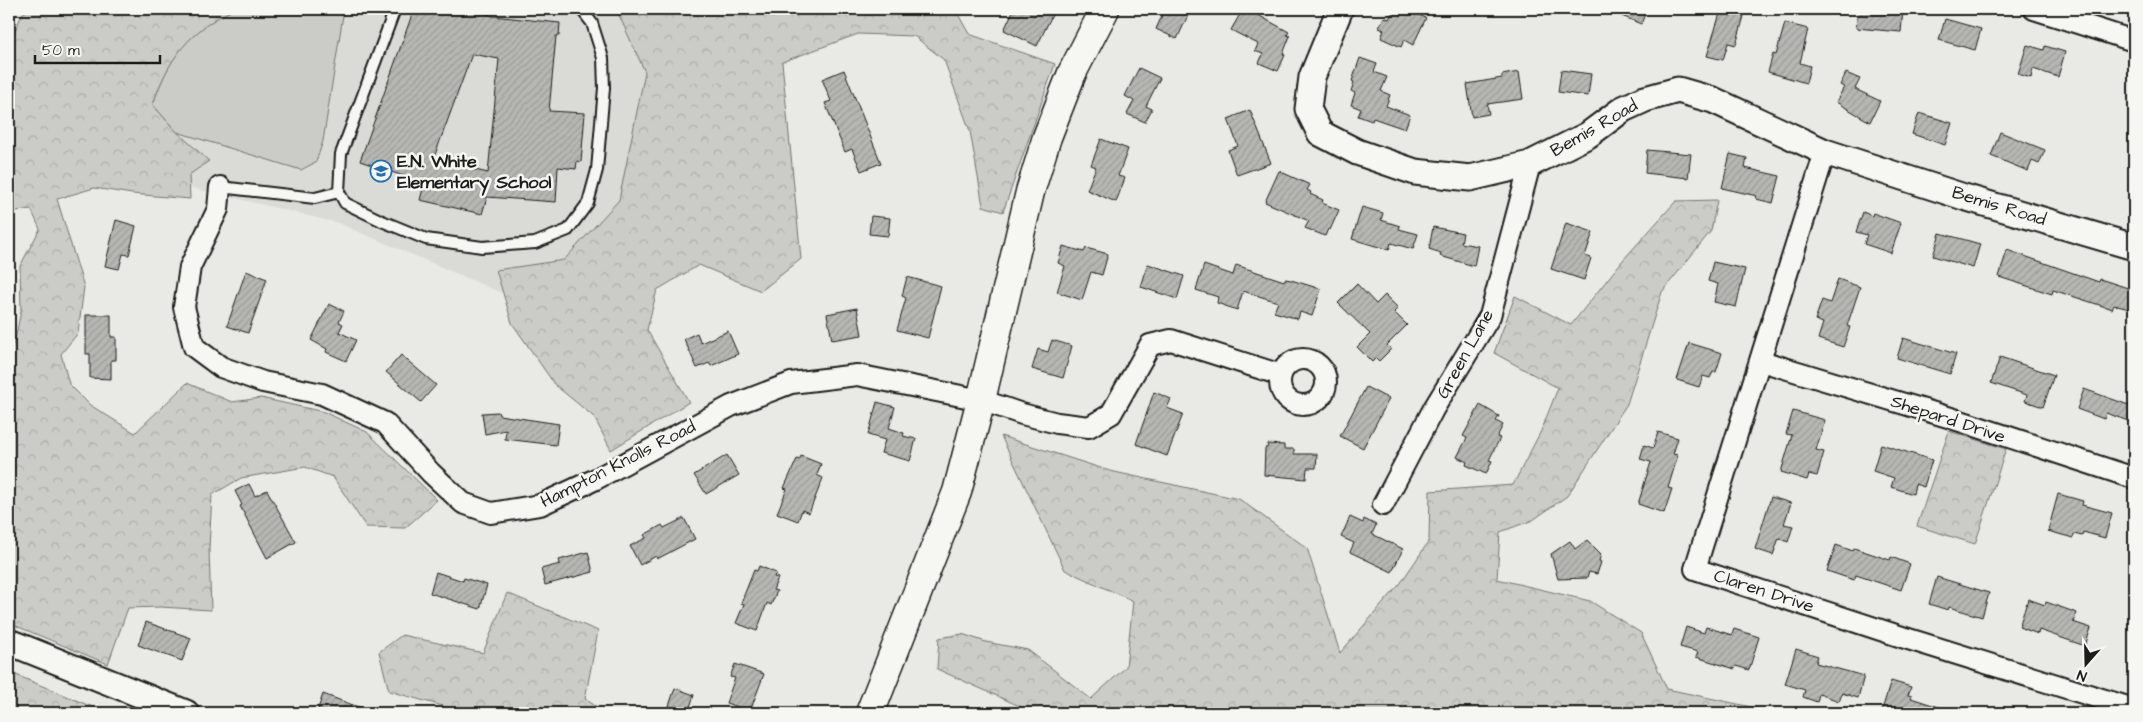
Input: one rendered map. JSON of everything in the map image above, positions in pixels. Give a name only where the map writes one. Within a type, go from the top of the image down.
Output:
[{"type":"main road","points":[[870,713],[957,492],[981,400],[1030,192],[1047,136],[1072,74],[1105,9]]},
{"type":"street","name":"Bemis Road","points":[[1340,9],[1312,77],[1308,109],[1320,133],[1357,152],[1415,172],[1470,178],[1530,164],[1588,135],[1624,109],[1644,98],[1678,90],[1713,100],[1825,152],[1964,197],[2134,247]]},
{"type":"street","points":[[2034,9],[2134,41]]},
{"type":"street","name":"Claren Drive","points":[[1825,152],[1695,569],[2112,708],[2134,709]]},
{"type":"street","name":"Green Lane","points":[[1383,505],[1434,408],[1490,316],[1530,164]]},
{"type":"street","name":"Hampton Knolls Road","points":[[220,187],[218,209],[190,267],[184,307],[194,347],[221,367],[263,382],[322,394],[385,423],[431,473],[463,503],[491,513],[540,505],[596,480],[731,406],[791,383],[857,375],[981,400],[1022,414],[1057,423],[1089,427],[1111,414],[1150,345],[1171,340],[1281,375]]},
{"type":"street","name":"Shepard Drive","points":[[1761,361],[1951,418],[2134,478]]},
{"type":"street","points":[[9,642],[186,713]]},
{"type":"lane","points":[[395,9],[341,154],[339,192],[345,203],[382,221],[426,238],[482,247],[535,243],[568,230],[588,203],[597,170],[604,88],[604,58],[592,23],[581,9]]},
{"type":"lane","points":[[220,187],[315,198],[339,192]]},
{"type":"shaded area","name":"E.N. White Elementary School","points":[[41,9],[696,9],[603,336],[338,223],[215,193],[9,148],[9,107]]},
{"type":"green space","points":[[30,9],[235,9],[219,17],[193,36],[173,60],[153,105],[177,132],[209,161],[189,175],[190,199],[132,194],[94,188],[57,199],[84,287],[78,333],[61,354],[69,384],[90,405],[135,433],[187,383],[232,402],[261,398],[324,412],[367,432],[437,500],[405,528],[366,527],[333,477],[305,467],[241,478],[212,495],[209,548],[211,610],[160,607],[128,608],[108,664],[9,623],[9,352],[15,340],[21,311],[20,266],[40,229],[31,209],[9,212],[9,120],[16,105],[9,81],[9,45],[22,14]]},
{"type":"green space","points":[[235,9],[344,9],[323,141],[316,162],[301,170],[177,132],[153,105],[165,74],[182,48],[205,26]]},
{"type":"green space","points":[[614,9],[955,9],[969,34],[1055,64],[1003,212],[983,206],[970,131],[944,60],[914,36],[858,34],[782,62],[801,259],[761,291],[699,265],[657,290],[647,330],[689,402],[611,450],[594,417],[555,385],[512,323],[496,270],[564,260],[619,200],[645,72],[618,13]]},
{"type":"green space","points":[[1717,200],[1711,231],[1662,292],[1627,404],[1567,496],[1533,520],[1500,532],[1497,579],[1590,601],[1641,633],[1667,689],[1780,713],[1035,713],[937,669],[939,638],[962,634],[986,642],[1028,650],[1091,699],[1126,667],[1133,601],[1065,570],[1001,436],[1110,471],[1239,499],[1307,548],[1340,653],[1400,584],[1429,541],[1430,491],[1513,485],[1541,431],[1558,388],[1494,353],[1515,296],[1571,325],[1623,260],[1676,201]]},
{"type":"green space","points":[[1949,431],[2006,449],[1975,544],[1917,526]]},
{"type":"green space","points":[[507,593],[598,631],[585,699],[606,713],[467,713],[389,691],[379,652],[402,635],[483,653]]},
{"type":"green space","points":[[9,672],[102,711],[101,713],[9,713]]},
{"type":"building","points":[[414,9],[474,9],[493,16],[560,23],[559,36],[556,36],[549,111],[585,113],[581,162],[577,161],[576,169],[558,167],[556,202],[487,197],[482,214],[420,200],[424,185],[360,161]],"holes":[[[472,54],[499,59],[488,173],[433,160]]]},
{"type":"building","points":[[1014,9],[1055,9],[1037,46],[1004,30]]},
{"type":"building","points":[[1165,9],[1191,9],[1177,39],[1156,29]]},
{"type":"building","points":[[1243,9],[1247,9],[1289,32],[1287,35],[1290,36],[1283,54],[1285,55],[1278,71],[1259,63],[1263,54],[1255,51],[1258,44],[1231,30]]},
{"type":"building","points":[[1394,9],[1419,9],[1417,14],[1426,18],[1413,45],[1404,40],[1401,47],[1381,38],[1384,30],[1379,28],[1384,17],[1389,19]]},
{"type":"building","points":[[1605,9],[1647,9],[1641,24]]},
{"type":"building","points":[[1858,9],[1903,10],[1901,32],[1856,28]]},
{"type":"building","points":[[1721,10],[1744,16],[1736,45],[1728,43],[1723,60],[1707,56]]},
{"type":"building","points":[[1945,19],[1981,29],[1975,50],[1939,40]]},
{"type":"building","points":[[1785,23],[1808,29],[1800,63],[1810,66],[1806,83],[1768,72],[1773,54],[1776,55]]},
{"type":"building","points":[[2027,45],[2044,50],[2045,46],[2065,52],[2058,77],[2033,69],[2031,78],[2018,74]]},
{"type":"building","points":[[1360,58],[1377,64],[1374,72],[1387,77],[1381,91],[1390,95],[1386,106],[1410,115],[1405,129],[1373,118],[1372,121],[1358,116],[1361,109],[1351,105],[1355,93],[1351,91],[1354,82],[1352,81]]},
{"type":"building","points":[[1139,68],[1160,78],[1146,106],[1152,109],[1145,122],[1127,114],[1134,101],[1125,96]]},
{"type":"building","points":[[844,70],[881,163],[861,171],[852,149],[845,152],[825,103],[831,101],[822,79]]},
{"type":"building","points":[[1561,70],[1591,74],[1588,96],[1558,92]]},
{"type":"building","points":[[1519,72],[1523,99],[1487,104],[1489,114],[1472,117],[1467,84],[1502,78],[1502,75]]},
{"type":"building","points":[[1846,73],[1860,79],[1855,89],[1880,101],[1870,122],[1836,102],[1844,87],[1840,85]]},
{"type":"building","points":[[1250,110],[1271,163],[1237,175],[1228,150],[1238,146],[1228,119]]},
{"type":"building","points":[[1919,113],[1952,123],[1945,145],[1912,134]]},
{"type":"building","points":[[2000,132],[2045,150],[2039,164],[2032,161],[2028,171],[1991,156]]},
{"type":"building","points":[[1101,139],[1128,149],[1118,176],[1125,178],[1116,202],[1087,190],[1096,167],[1091,165]]},
{"type":"building","points":[[1647,150],[1691,154],[1688,178],[1645,173]]},
{"type":"building","points":[[1730,154],[1747,158],[1745,168],[1780,176],[1773,203],[1756,199],[1757,196],[1722,188]]},
{"type":"building","points":[[1279,171],[1310,185],[1307,190],[1311,192],[1310,194],[1323,200],[1322,203],[1339,210],[1330,230],[1328,229],[1325,236],[1305,228],[1309,221],[1265,202]]},
{"type":"building","points":[[1362,207],[1383,213],[1381,220],[1400,226],[1399,229],[1418,234],[1413,249],[1391,243],[1389,250],[1352,239]]},
{"type":"building","points":[[1863,212],[1872,216],[1873,213],[1901,223],[1891,253],[1864,244],[1867,235],[1856,232]]},
{"type":"building","points":[[871,216],[890,218],[888,236],[869,234]]},
{"type":"building","points":[[116,220],[136,226],[129,255],[123,254],[119,269],[105,266]]},
{"type":"building","points":[[1566,223],[1593,232],[1585,256],[1591,258],[1584,280],[1551,269]]},
{"type":"building","points":[[1433,227],[1463,233],[1461,243],[1478,246],[1474,266],[1440,256],[1441,253],[1429,249]]},
{"type":"building","points":[[1940,233],[1980,244],[1973,268],[1933,256]]},
{"type":"building","points":[[1063,246],[1084,252],[1086,248],[1108,254],[1102,275],[1091,272],[1082,300],[1057,292],[1065,266],[1058,263]]},
{"type":"building","points":[[2007,250],[2099,282],[2100,279],[2134,290],[2129,309],[2114,305],[2112,309],[2053,290],[2052,294],[1999,277]]},
{"type":"building","points":[[1713,262],[1745,269],[1736,307],[1714,302],[1718,284],[1708,281]]},
{"type":"building","points":[[1148,264],[1184,276],[1177,299],[1141,287]]},
{"type":"building","points":[[1204,265],[1233,275],[1236,265],[1284,281],[1285,279],[1291,280],[1321,289],[1312,316],[1300,312],[1298,319],[1274,312],[1278,302],[1243,291],[1237,310],[1217,303],[1218,297],[1196,290]]},
{"type":"building","points":[[246,271],[267,279],[248,333],[227,326]]},
{"type":"building","points":[[907,277],[941,286],[928,338],[897,330],[906,298],[902,296]]},
{"type":"building","points":[[1838,279],[1860,287],[1847,326],[1850,327],[1843,347],[1818,339],[1823,323],[1815,320],[1822,300],[1830,303]]},
{"type":"building","points":[[1357,284],[1376,304],[1385,295],[1398,308],[1394,312],[1407,325],[1387,345],[1391,349],[1379,361],[1376,358],[1372,362],[1357,347],[1370,334],[1338,303]]},
{"type":"building","points":[[329,304],[344,311],[339,322],[343,324],[339,332],[356,340],[346,361],[326,352],[327,349],[311,340]]},
{"type":"building","points":[[857,308],[862,335],[832,340],[827,314]]},
{"type":"building","points":[[86,315],[111,315],[111,337],[116,337],[116,360],[111,360],[111,379],[90,378],[90,354],[86,354]]},
{"type":"building","points":[[728,331],[738,354],[711,366],[709,363],[697,368],[684,339],[697,333],[701,343]]},
{"type":"building","points":[[1903,338],[1956,354],[1950,374],[1897,358]]},
{"type":"building","points":[[1052,340],[1072,346],[1063,378],[1032,369],[1038,349],[1048,352]]},
{"type":"building","points":[[1689,343],[1722,353],[1716,372],[1713,372],[1710,378],[1703,376],[1699,387],[1677,380]]},
{"type":"building","points":[[401,355],[436,385],[421,402],[386,372]]},
{"type":"building","points":[[2000,357],[2054,375],[2043,407],[2025,401],[2027,395],[1991,383]]},
{"type":"building","points":[[1366,387],[1389,399],[1363,448],[1340,436]]},
{"type":"building","points":[[2084,389],[2134,407],[2131,422],[2106,413],[2104,419],[2077,409]]},
{"type":"building","points":[[1154,392],[1171,399],[1167,408],[1183,414],[1167,456],[1136,444]]},
{"type":"building","points":[[877,402],[895,407],[889,428],[904,433],[903,436],[916,439],[910,461],[881,453],[885,440],[868,435]]},
{"type":"building","points":[[1480,405],[1499,416],[1496,421],[1503,425],[1497,437],[1500,438],[1489,460],[1492,461],[1486,474],[1466,465],[1467,462],[1457,457],[1467,438],[1463,436]]},
{"type":"building","points":[[1793,411],[1825,420],[1816,450],[1824,452],[1817,476],[1809,474],[1807,480],[1781,472],[1792,435],[1786,434]]},
{"type":"building","points":[[498,412],[499,415],[559,424],[556,445],[505,439],[506,430],[485,434],[482,413]]},
{"type":"building","points":[[1658,432],[1678,438],[1673,454],[1678,455],[1668,488],[1672,489],[1664,513],[1638,504],[1651,462],[1640,459],[1644,445],[1653,448]]},
{"type":"building","points":[[1268,444],[1284,445],[1284,449],[1294,449],[1294,454],[1317,454],[1316,468],[1307,468],[1306,479],[1264,475],[1265,448],[1267,448]]},
{"type":"building","points":[[1881,444],[1932,460],[1924,487],[1915,484],[1913,494],[1891,487],[1894,478],[1873,471]]},
{"type":"building","points":[[727,455],[739,475],[706,494],[694,475]]},
{"type":"building","points":[[801,456],[821,464],[817,475],[823,478],[809,513],[802,510],[798,521],[777,513],[787,489],[784,488],[797,459],[799,460]]},
{"type":"building","points":[[249,484],[255,496],[267,490],[296,542],[267,558],[240,506],[242,505],[235,491]]},
{"type":"building","points":[[2058,494],[2083,501],[2082,505],[2112,513],[2105,538],[2083,532],[2082,536],[2074,534],[2073,538],[2048,531]]},
{"type":"building","points":[[1771,497],[1791,503],[1784,524],[1793,526],[1788,542],[1779,538],[1773,555],[1755,549]]},
{"type":"building","points":[[1350,517],[1363,523],[1364,519],[1376,525],[1372,534],[1403,549],[1392,572],[1350,552],[1354,543],[1341,537]]},
{"type":"building","points":[[684,518],[695,539],[657,559],[656,556],[640,565],[630,546],[646,538],[644,535],[662,525],[664,528]]},
{"type":"building","points":[[1587,540],[1601,554],[1599,561],[1601,562],[1597,574],[1589,572],[1587,578],[1558,579],[1551,554],[1570,541],[1575,549]]},
{"type":"building","points":[[1836,545],[1853,551],[1854,548],[1890,560],[1891,557],[1910,564],[1901,590],[1856,575],[1854,580],[1827,571]]},
{"type":"building","points":[[588,552],[593,572],[545,585],[541,569],[560,564],[559,560]]},
{"type":"building","points":[[759,566],[776,573],[774,577],[778,578],[773,590],[777,591],[771,605],[767,603],[757,631],[736,623],[744,604],[741,603],[754,570],[757,571]]},
{"type":"building","points":[[436,572],[463,581],[464,578],[487,585],[480,609],[430,593]]},
{"type":"building","points":[[1937,577],[1989,593],[1982,617],[1949,607],[1948,610],[1929,604]]},
{"type":"building","points":[[2028,599],[2045,605],[2046,602],[2077,613],[2073,622],[2091,628],[2085,646],[2039,630],[2038,634],[2019,627]]},
{"type":"building","points":[[146,622],[191,638],[182,661],[138,645]]},
{"type":"building","points":[[1686,627],[1704,633],[1706,627],[1732,635],[1734,629],[1759,637],[1749,670],[1736,666],[1735,669],[1696,657],[1698,652],[1680,647]]},
{"type":"building","points":[[1796,649],[1818,656],[1816,663],[1864,676],[1858,698],[1842,693],[1839,701],[1819,694],[1817,702],[1803,697],[1805,690],[1785,684]]},
{"type":"building","points":[[735,664],[764,674],[750,711],[726,703],[735,678],[730,677]]},
{"type":"building","points":[[1891,681],[1911,687],[1908,695],[1912,696],[1911,698],[1948,710],[1948,713],[1881,713]]},
{"type":"building","points":[[675,688],[694,695],[688,713],[669,706]]},
{"type":"building","points":[[323,694],[372,713],[330,713],[318,709]]},
{"type":"place","name":"E.N. White Elementary School","points":[[381,171]]}]
